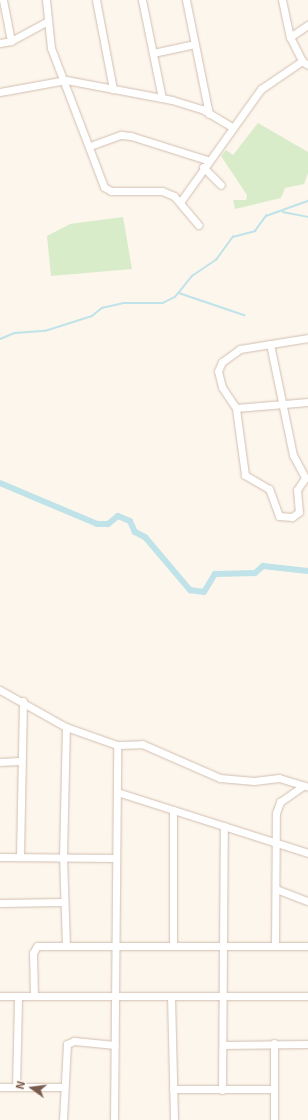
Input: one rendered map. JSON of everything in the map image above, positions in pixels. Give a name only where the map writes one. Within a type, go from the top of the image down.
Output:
[{"type":"street","points":[[3,0],[11,41]]},
{"type":"street","points":[[46,0],[52,48],[66,80],[104,187],[111,191],[162,191],[181,201],[198,225]]},
{"type":"street","points":[[96,0],[113,89]]},
{"type":"street","points":[[142,0],[162,98]]},
{"type":"street","points":[[186,0],[209,114]]},
{"type":"street","points":[[181,201],[205,164],[261,89],[305,63],[290,37],[282,0]]},
{"type":"street","points":[[0,43],[11,41],[48,21]]},
{"type":"street","points":[[290,37],[308,25]]},
{"type":"street","points":[[153,53],[195,44]]},
{"type":"street","points":[[0,92],[66,80],[162,98],[209,114],[232,127]]},
{"type":"street","points":[[90,146],[115,137],[131,136],[205,164],[221,185]]},
{"type":"street","points":[[270,344],[293,455],[307,477],[297,487],[298,514],[279,516],[269,489],[245,475],[236,408],[217,378],[222,362],[240,349],[270,344],[308,338]]},
{"type":"street","points":[[236,408],[308,402]]},
{"type":"street","points":[[0,690],[23,700],[66,727],[116,745],[142,744],[220,778],[254,781],[279,778],[306,786]]},
{"type":"street","points":[[20,857],[19,761],[23,700]]},
{"type":"street","points":[[66,727],[63,857],[66,946]]},
{"type":"street","points":[[114,1120],[115,858],[117,792],[116,745]]},
{"type":"street","points":[[0,762],[19,761]]},
{"type":"street","points":[[275,946],[275,842],[277,807],[306,786]]},
{"type":"street","points":[[117,792],[308,852]]},
{"type":"street","points":[[173,810],[173,945]]},
{"type":"street","points":[[222,1090],[224,826]]},
{"type":"street","points":[[0,857],[115,858]]},
{"type":"street","points":[[276,889],[308,901]]},
{"type":"street","points":[[0,903],[64,902]]},
{"type":"street","points":[[34,996],[35,948],[66,946],[173,945],[308,946]]},
{"type":"street","points":[[0,996],[115,994],[222,997],[308,996]]},
{"type":"street","points":[[16,1087],[18,996]]},
{"type":"street","points":[[171,996],[174,1120]]},
{"type":"street","points":[[63,1120],[64,1087],[69,1042],[115,1045]]},
{"type":"street","points":[[223,1045],[274,1043],[308,1044]]},
{"type":"street","points":[[274,1043],[274,1120]]},
{"type":"street","points":[[0,1087],[64,1087]]},
{"type":"street","points":[[173,1089],[274,1089]]},
{"type":"green space","points":[[258,123],[308,152],[308,173],[304,184],[285,188],[281,198],[235,209],[233,200],[246,200],[247,195],[221,156],[226,150],[233,155]]},
{"type":"green space","points":[[123,217],[132,269],[51,276],[47,236],[70,224]]},
{"type":"waterway","points":[[0,339],[15,333],[45,331],[92,316],[102,308],[124,303],[163,303],[175,297],[192,276],[216,260],[233,237],[255,231],[266,216],[308,201]]},
{"type":"waterway","points":[[283,212],[308,217]]},
{"type":"waterway","points":[[179,293],[244,315]]},
{"type":"waterway","points":[[0,483],[97,524],[108,524],[118,516],[130,521],[135,532],[145,537],[190,590],[204,592],[215,574],[255,573],[263,566],[308,571]]}]
